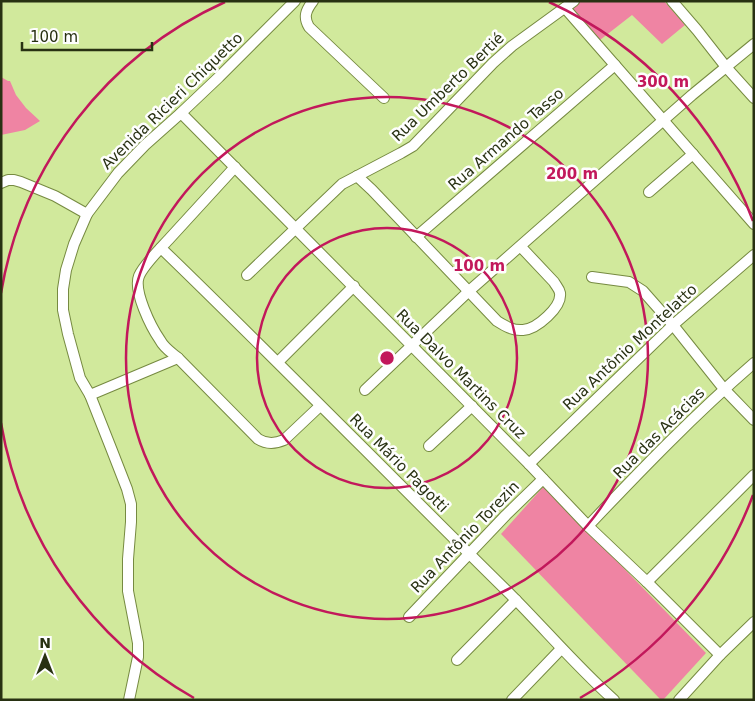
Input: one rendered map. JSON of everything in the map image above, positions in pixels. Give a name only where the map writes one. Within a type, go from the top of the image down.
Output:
[{"type":"street","name":"Avenida Ricieri Chiquetto","points":[[127,698],[138,658],[128,591],[128,559],[132,522],[131,504],[122,474],[90,395],[80,378],[63,310],[63,289],[66,270],[74,244],[87,214],[118,173],[145,144],[181,113],[295,1]]},
{"type":"street","points":[[313,1],[307,8],[306,14],[306,21],[309,27],[384,98]]},
{"type":"street","points":[[672,1],[754,98]]},
{"type":"street","points":[[570,4],[615,65],[754,224]]},
{"type":"street","name":"Rua Umberto Bertié","points":[[247,274],[342,184],[413,146],[493,63],[512,46],[570,4]]},
{"type":"street","points":[[365,390],[469,291],[664,120],[754,44]]},
{"type":"street","name":"Rua Armando Tasso","points":[[416,237],[615,65]]},
{"type":"street","name":"Rua Dalvo Martins Cruz","points":[[181,113],[354,286],[588,526],[720,655]]},
{"type":"street","points":[[649,192],[693,154]]},
{"type":"street","points":[[235,167],[143,270],[138,282],[140,298],[148,318],[167,349],[258,439],[275,443],[284,440],[320,406]]},
{"type":"street","points":[[357,176],[497,321],[509,328],[521,330],[530,329],[540,324],[549,315],[559,300],[560,294],[558,288],[521,247]]},
{"type":"street","points":[[1,183],[8,180],[21,182],[55,196],[87,214]]},
{"type":"street","name":"Rua Mário Pagotti","points":[[161,248],[516,600],[611,699]]},
{"type":"street","name":"Rua Antônio Montelatto","points":[[529,464],[673,325],[754,255]]},
{"type":"street","points":[[592,277],[629,282],[643,291],[724,389],[754,420]]},
{"type":"street","points":[[278,362],[354,286]]},
{"type":"street","points":[[90,395],[178,358]]},
{"type":"street","name":"Rua das Acácias","points":[[588,526],[645,466],[724,389],[754,364]]},
{"type":"street","points":[[429,446],[472,406]]},
{"type":"street","points":[[647,582],[754,475]]},
{"type":"street","name":"Rua Antônio Torezin","points":[[409,617],[543,479]]},
{"type":"street","points":[[458,660],[516,600]]},
{"type":"street","points":[[679,700],[720,655],[754,622]]},
{"type":"street","points":[[512,700],[561,648]]},
{"type":"shaded area","points":[[581,1],[664,1],[685,25],[662,44],[632,15],[600,40],[572,8]]},
{"type":"shaded area","points":[[1,77],[10,81],[16,95],[40,121],[25,130],[1,135]]},
{"type":"shaded area","points":[[544,486],[706,653],[663,700],[501,534]]}]
